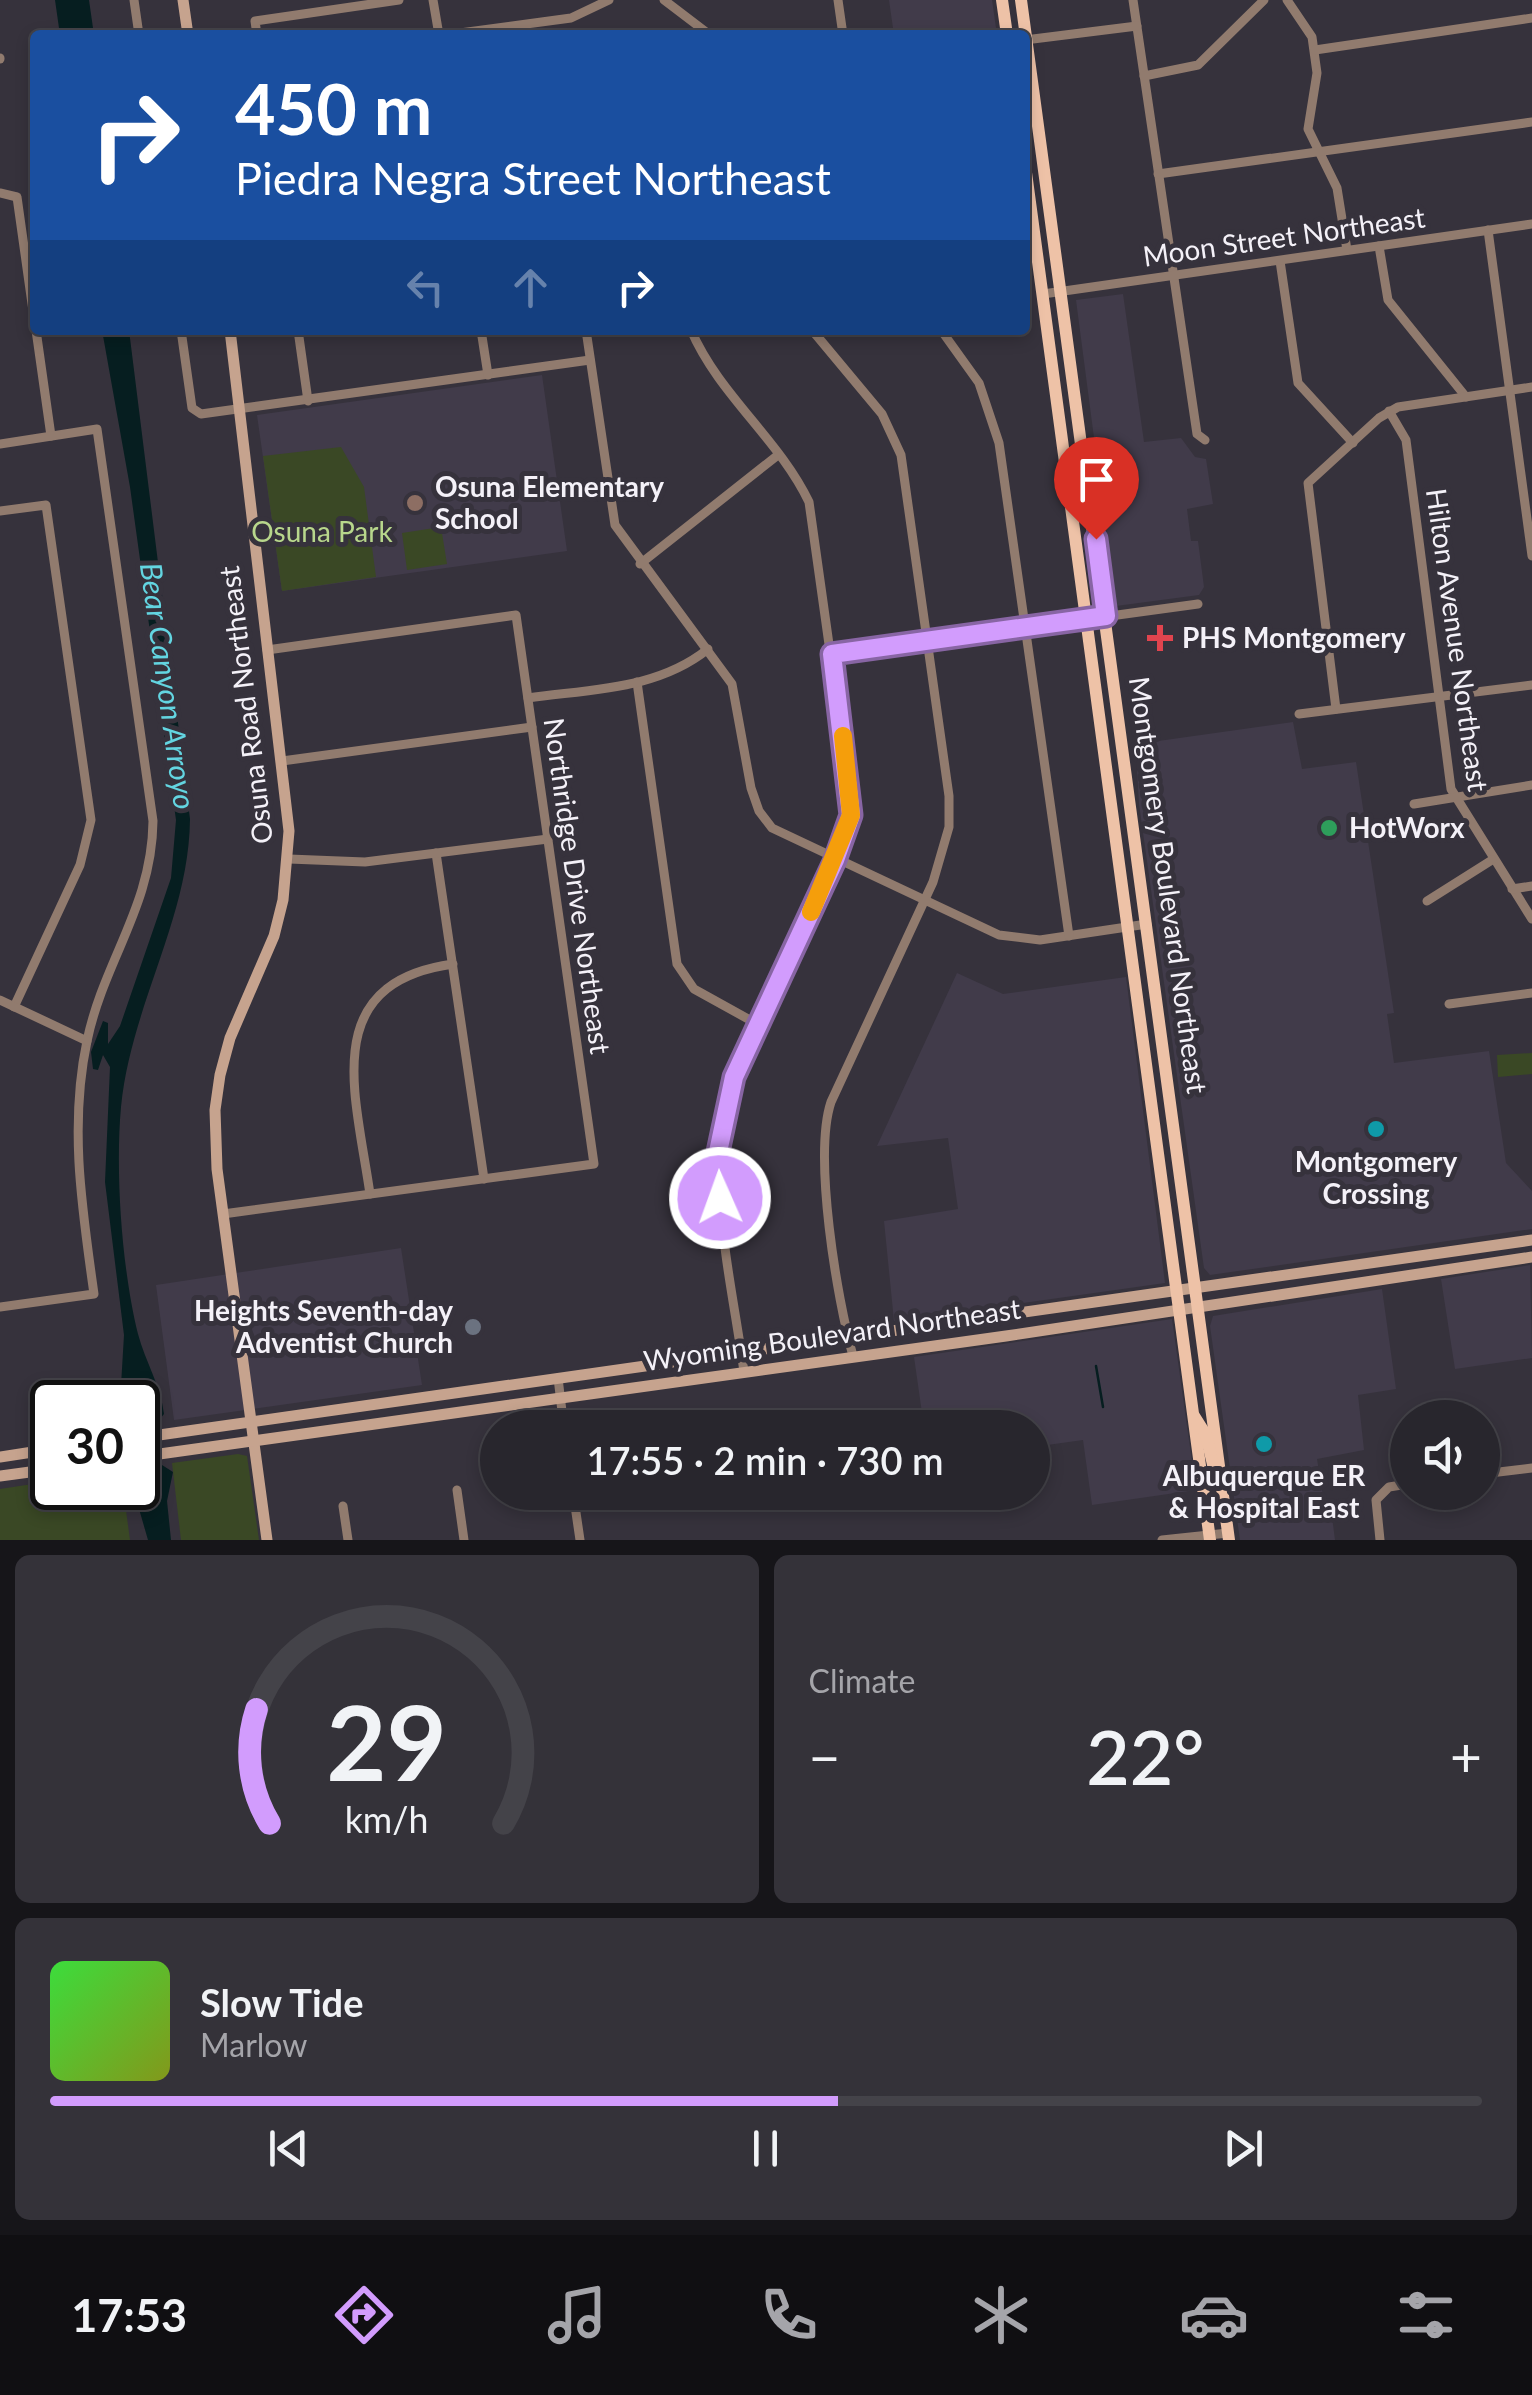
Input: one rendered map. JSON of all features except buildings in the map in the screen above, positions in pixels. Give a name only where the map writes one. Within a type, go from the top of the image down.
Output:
[{"type":"main road","points":[[183,0],[187,30]]},
{"type":"main road","points":[[1002,0],[1006,30]]},
{"type":"main road","name":"Montgomery Boulevard Northeast","points":[[1022,0],[1025,30]]},
{"type":"main road","name":"Montgomery Boulevard Northeast","points":[[1030,68],[1229,1536]]},
{"type":"main road","name":"Montgomery Boulevard Northeast","points":[[1030,201],[1210,1537]]},
{"type":"main road","name":"Osuna Road Northeast","points":[[231,335],[282,761],[289,858],[274,936],[230,1038],[220,1075],[215,1140],[267,1540]]},
{"type":"main road","name":"Wyoming Boulevard Northeast","points":[[160,1434],[1532,1240]]},
{"type":"main road","name":"Wyoming Boulevard Northeast","points":[[160,1454],[1200,1308],[1532,1257]]},
{"type":"main road","points":[[1192,1414],[1206,1435],[1210,1462],[1225,1502]]},
{"type":"main road","points":[[0,1457],[30,1452]]},
{"type":"main road","points":[[0,1476],[30,1472]]},
{"type":"street","points":[[134,0],[137,30]]},
{"type":"street","points":[[256,30],[255,21],[400,0]]},
{"type":"street","points":[[434,0],[441,30]]},
{"type":"street","points":[[481,30],[591,12],[610,0]]},
{"type":"street","points":[[664,0],[703,30]]},
{"type":"street","points":[[838,0],[842,30]]},
{"type":"street","points":[[1133,0],[1197,434],[1206,440]]},
{"type":"street","points":[[1144,76],[1198,65],[1264,0]]},
{"type":"street","points":[[1287,0],[1308,26],[1315,50],[1318,73],[1308,116],[1318,152],[1338,188],[1347,250]]},
{"type":"street","points":[[1315,50],[1532,18]]},
{"type":"street","points":[[543,22],[544,30]]},
{"type":"street","points":[[1030,39],[1137,26]]},
{"type":"street","points":[[1158,174],[1532,122]]},
{"type":"street","points":[[0,193],[17,196],[30,291]]},
{"type":"street","name":"Moon Street Northeast","points":[[1043,294],[1532,224]]},
{"type":"street","points":[[1488,230],[1532,556]]},
{"type":"street","points":[[1378,246],[1388,300],[1466,397]]},
{"type":"street","points":[[1280,261],[1298,382],[1354,443]]},
{"type":"street","points":[[36,335],[51,436]]},
{"type":"street","points":[[182,335],[195,412],[241,410],[590,360]]},
{"type":"street","points":[[299,335],[308,401]]},
{"type":"street","points":[[482,335],[488,375]]},
{"type":"street","points":[[587,335],[615,525],[640,564],[724,670],[738,700],[759,811],[786,837],[998,935],[1040,940],[1148,924]]},
{"type":"street","points":[[694,335],[712,370],[809,502],[852,800],[847,832],[729,1094],[718,1152],[744,1372]]},
{"type":"street","points":[[816,335],[873,402],[896,441],[950,811],[940,866],[831,1102],[822,1132],[823,1168],[853,1356]]},
{"type":"street","points":[[945,335],[979,382],[994,420],[1069,936]]},
{"type":"street","points":[[1336,710],[1308,483],[1390,411],[1532,387]]},
{"type":"street","name":"Hilton Avenue Northeast","points":[[1390,411],[1406,440],[1453,797],[1532,919]]},
{"type":"street","points":[[0,444],[97,429],[153,822],[152,861],[143,898],[108,976],[87,1041],[76,1158],[94,1294],[0,1307]]},
{"type":"street","points":[[640,564],[778,456]]},
{"type":"street","points":[[0,511],[46,505],[91,820],[80,865],[14,1007]]},
{"type":"street","points":[[832,654],[1198,604]]},
{"type":"street","name":"Northridge Drive Northeast","points":[[267,650],[516,615],[594,1164],[484,1179]]},
{"type":"street","points":[[528,698],[637,682],[679,671],[708,650]]},
{"type":"street","points":[[637,682],[677,964],[701,994],[759,1024]]},
{"type":"street","points":[[1299,714],[1532,685]]},
{"type":"street","points":[[282,761],[532,727]]},
{"type":"street","points":[[1414,804],[1532,786]]},
{"type":"street","points":[[289,858],[365,862],[548,839]]},
{"type":"street","points":[[223,1214],[484,1179],[436,853]]},
{"type":"street","points":[[1427,901],[1492,860]]},
{"type":"street","points":[[1512,888],[1532,886]]},
{"type":"street","points":[[370,1194],[351,1062],[360,1022],[381,992],[408,973],[453,964]]},
{"type":"street","points":[[1449,1004],[1532,993]]},
{"type":"street","points":[[0,1000],[87,1041]]},
{"type":"street","points":[[558,1378],[562,1410]]},
{"type":"street","points":[[1500,1472],[1532,1468]]},
{"type":"street","points":[[1380,1540],[1376,1500],[1390,1487]]},
{"type":"street","points":[[457,1490],[464,1540]]},
{"type":"street","points":[[343,1506],[348,1540]]},
{"type":"street","points":[[576,1510],[580,1540]]},
{"type":"street","points":[[1162,1540],[1229,1536]]},
{"type":"shaded area","points":[[889,0],[992,0],[996,30],[893,30]]},
{"type":"shaded area","points":[[1123,294],[1144,442],[1181,438],[1195,457],[1206,459],[1213,504],[1187,509],[1191,541],[1198,541],[1204,587],[1199,595],[1116,606],[1076,300]]},
{"type":"shaded area","name":"Osuna Elementary School","points":[[542,375],[567,551],[282,591],[257,415]]},
{"type":"shaded area","points":[[1293,722],[1302,769],[1356,762],[1394,1013],[1387,1014],[1394,1063],[1489,1051],[1506,1163],[1532,1191],[1532,1229],[1210,1275],[1204,1268],[1139,804],[1136,752],[1144,743]]},
{"type":"shaded area","points":[[957,973],[1003,994],[1126,977],[1165,1283],[894,1321],[884,1221],[958,1209],[948,1138],[877,1146]]},
{"type":"shaded area","points":[[401,1248],[422,1385],[174,1420],[156,1285]]},
{"type":"shaded area","points":[[1530,1265],[1532,1358],[1455,1369],[1441,1279]]},
{"type":"shaded area","points":[[1382,1289],[1396,1389],[1358,1395],[1364,1450],[1317,1459],[1325,1509],[1331,1509],[1335,1540],[1240,1540],[1210,1326],[1213,1316]]},
{"type":"shaded area","points":[[1172,1319],[1196,1490],[1092,1505],[1083,1440],[1050,1445],[1050,1410],[922,1410],[914,1357]]},
{"type":"green space","name":"Osuna Park","points":[[341,447],[364,487],[376,577],[282,591],[263,456]]},
{"type":"green space","points":[[441,527],[447,564],[407,570],[402,533]]},
{"type":"green space","points":[[1532,1053],[1532,1074],[1498,1077],[1497,1055]]},
{"type":"green space","points":[[247,1456],[259,1540],[181,1540],[172,1463]]},
{"type":"green space","points":[[30,1484],[30,1510],[126,1510],[130,1540],[0,1540],[0,1489]]},
{"type":"water","points":[[55,0],[89,0],[93,30],[59,30]]},
{"type":"water","name":"Bear Canyon Arroyo","points":[[103,335],[130,335],[190,819],[180,892],[136,1033],[119,1133],[128,1281],[138,1334],[155,1380],[121,1380],[124,1335],[105,1182],[110,1067],[103,1055],[98,1070],[93,1069],[91,1052],[103,1021],[108,1023],[108,1044],[120,1026],[171,878],[176,820],[130,487]]},
{"type":"water","points":[[160,1466],[173,1472],[167,1501],[171,1540],[148,1540],[139,1510],[160,1510]]},
{"type":"waterway","points":[[1096,1366],[1103,1407]]},
{"type":"slow traffic","points":[[811,912],[851,815],[843,736]]},
{"type":"place","name":"Osuna Elementary School","points":[[415,503]]},
{"type":"place","name":"PHS Montgomery","points":[[1160,638]]},
{"type":"place","name":"HotWorx","points":[[1329,828]]},
{"type":"place","name":"Montgomery Crossing","points":[[1376,1129]]},
{"type":"place","name":"Heights Seventh-day Adventist Church","points":[[473,1327]]},
{"type":"place","name":"Albuquerque ER & Hospital East","points":[[1264,1444]]},
{"type":"route","points":[[720,1198],[718,1152],[734,1077],[835,860],[851,815],[832,654],[1106,616],[1096,539]]}]
